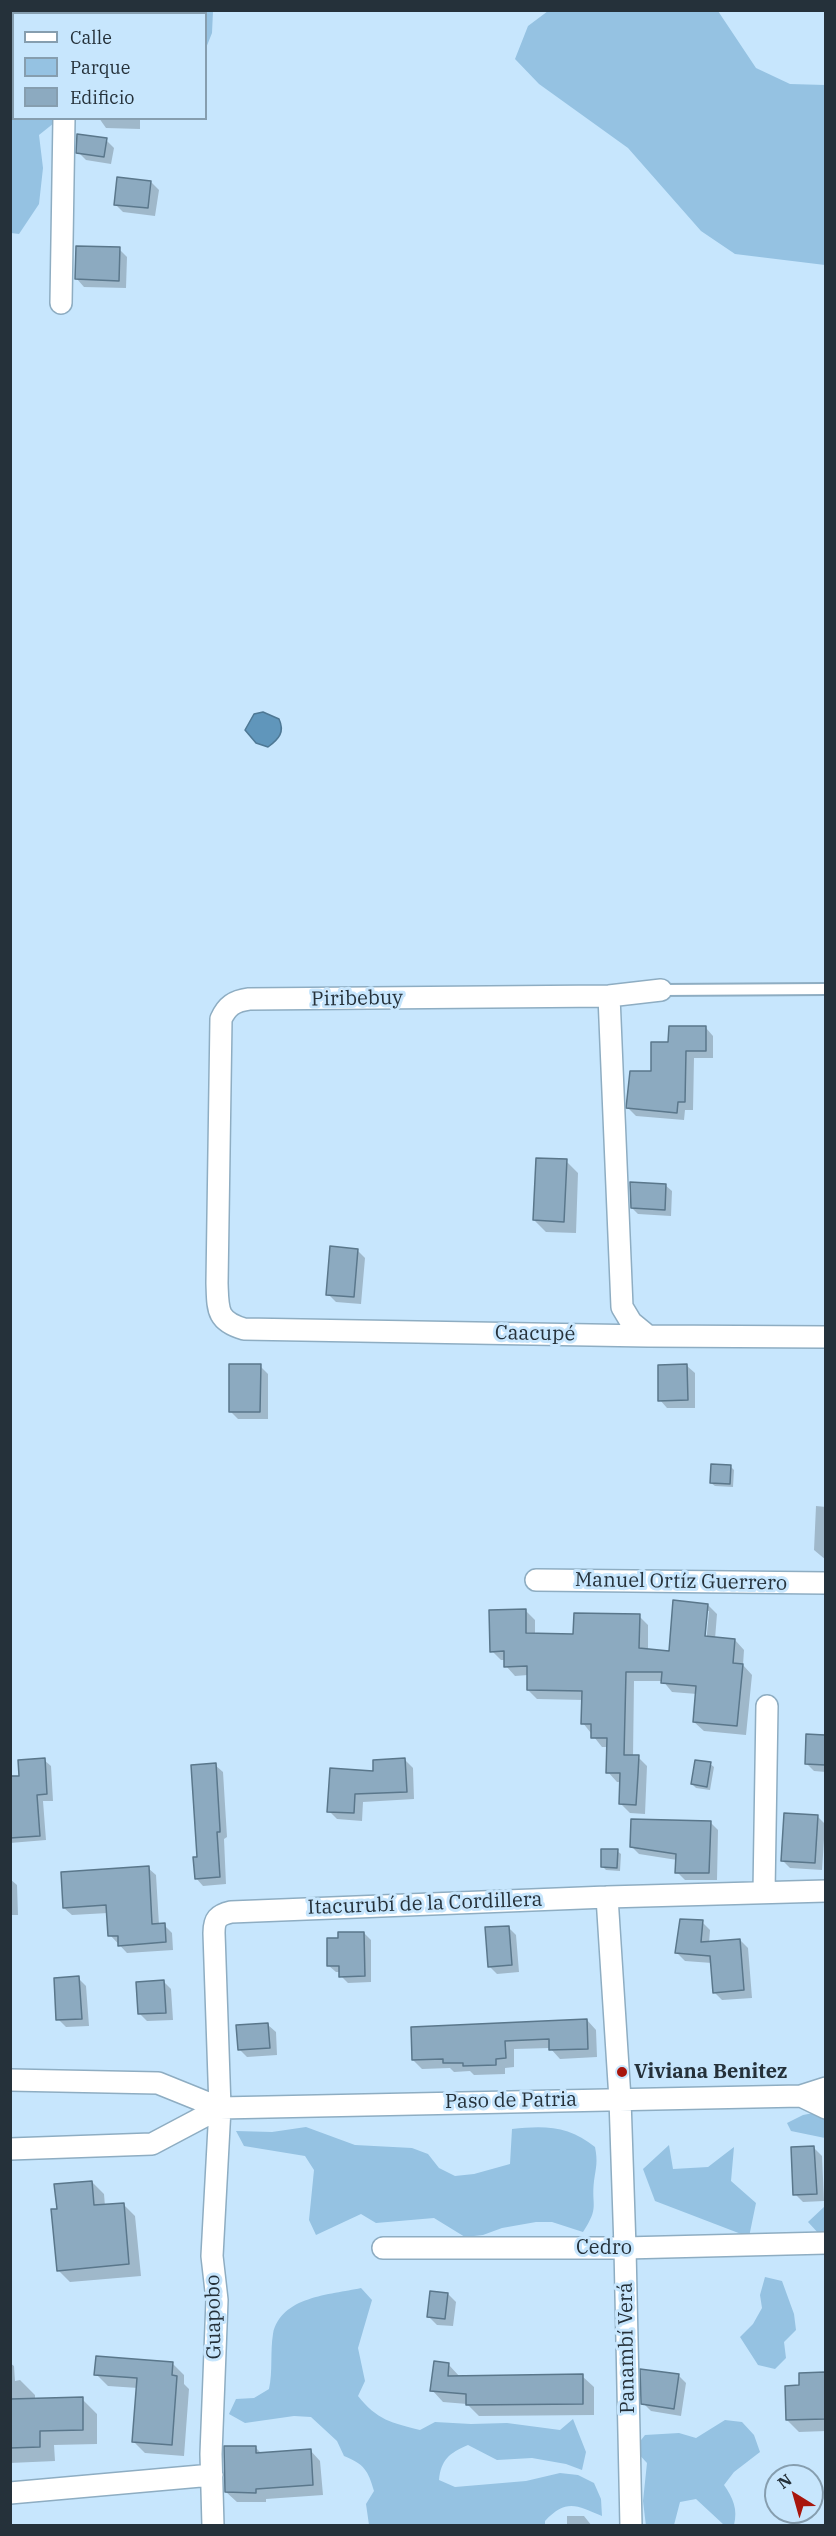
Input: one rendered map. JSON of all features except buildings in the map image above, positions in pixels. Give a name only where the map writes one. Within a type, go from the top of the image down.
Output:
[{"type":"street","points":[[61,303],[64,120]]},
{"type":"street","name":"Piribebuy","points":[[244,1329],[228,1324],[218,1308],[221,1019],[229,1006],[239,1000],[249,999],[609,996],[661,990]]},
{"type":"street","points":[[609,996],[622,1306],[631,1322],[648,1336]]},
{"type":"street","name":"Caacupé","points":[[244,1329],[825,1337]]},
{"type":"street","name":"Manuel Ortíz Guerrero","points":[[536,1580],[825,1583]]},
{"type":"street","points":[[764,1892],[767,1706]]},
{"type":"street","name":"Itacurubí de la Cordillera","points":[[220,2108],[214,1933],[214,1922],[219,1916],[243,1912],[607,1897],[825,1891]]},
{"type":"street","name":"Panambí Verá","points":[[607,1897],[620,2099],[631,2526]]},
{"type":"street","name":"Paso de Patria","points":[[10,2080],[158,2083],[220,2108],[801,2096],[825,2088]]},
{"type":"street","name":"Paso de Patria","points":[[801,2096],[825,2108]]},
{"type":"street","name":"Paso de Patria","points":[[10,2149],[152,2144],[220,2108]]},
{"type":"street","name":"Guapobo","points":[[213,2526],[212,2475],[217,2300],[212,2256],[220,2108]]},
{"type":"street","name":"Cedro","points":[[383,2248],[625,2248],[825,2243]]},
{"type":"street","points":[[10,2493],[212,2475]]},
{"type":"lane","name":"Piribebuy","points":[[661,990],[825,989]]},
{"type":"green space","points":[[11,11],[213,11],[212,33],[207,46],[207,12],[12,12],[12,120],[58,120],[39,135],[43,168],[39,204],[19,234],[11,233]]},
{"type":"green space","points":[[548,11],[718,11],[756,68],[790,84],[825,85],[825,265],[735,254],[701,231],[628,148],[539,84],[515,59],[528,26]]},
{"type":"green space","points":[[825,2113],[825,2138],[791,2131],[787,2123],[803,2115]]},
{"type":"green space","points":[[306,2127],[355,2145],[412,2148],[428,2154],[439,2168],[455,2176],[474,2174],[510,2164],[512,2129],[546,2127],[566,2131],[595,2147],[597,2161],[593,2211],[583,2232],[552,2222],[536,2222],[465,2237],[434,2218],[376,2223],[361,2214],[316,2235],[309,2220],[314,2170],[305,2156],[244,2146],[236,2131],[272,2132]]},
{"type":"green space","points":[[669,2145],[673,2169],[708,2167],[734,2147],[731,2181],[756,2203],[749,2237],[655,2201],[643,2169]]},
{"type":"green space","points":[[825,2206],[825,2235],[820,2235],[808,2222]]},
{"type":"green space","points":[[765,2277],[782,2281],[794,2314],[796,2330],[784,2342],[786,2358],[775,2369],[758,2365],[740,2337],[753,2324],[762,2308],[760,2295]]},
{"type":"green space","points":[[361,2288],[372,2300],[358,2348],[365,2381],[358,2396],[372,2410],[393,2422],[420,2430],[435,2422],[507,2423],[560,2430],[573,2419],[586,2452],[582,2470],[566,2464],[532,2458],[497,2460],[468,2445],[447,2458],[439,2480],[455,2487],[526,2481],[560,2473],[578,2475],[594,2483],[601,2499],[602,2516],[572,2506],[560,2509],[545,2521],[545,2525],[369,2525],[366,2504],[374,2491],[370,2478],[361,2465],[344,2456],[337,2441],[311,2417],[294,2416],[245,2423],[229,2414],[236,2399],[254,2398],[269,2389],[273,2334],[278,2321],[286,2312],[308,2299]]},
{"type":"green space","points":[[725,2420],[742,2422],[754,2435],[760,2452],[734,2472],[724,2485],[734,2504],[734,2525],[724,2525],[696,2499],[680,2502],[674,2525],[646,2526],[643,2501],[647,2463],[634,2449],[645,2435],[679,2433],[696,2438]]},
{"type":"shaded area","points":[[263,712],[279,719],[281,728],[278,738],[268,747],[256,743],[245,730],[254,714]]},
{"type":"place","name":"Viviana Benitez","points":[[622,2072]]}]
